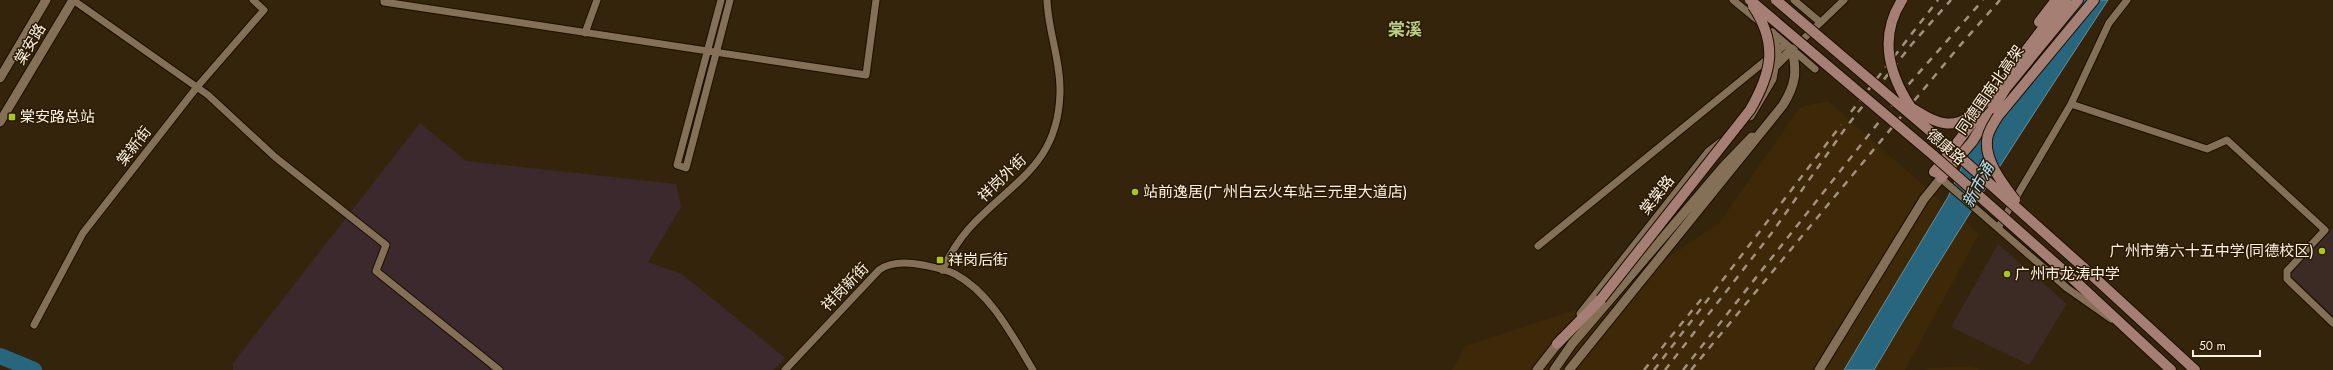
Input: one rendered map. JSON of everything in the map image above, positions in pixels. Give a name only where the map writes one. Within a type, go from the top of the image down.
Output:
[{"type":"main road","name":"德康路","points":[[1749,0],[1932,155],[2073,279],[2171,370]]},
{"type":"main road","points":[[1557,344],[1601,299],[1750,110],[1763,87],[1769,68],[1770,47],[1758,14],[1749,0]]},
{"type":"main road","name":"德康路","points":[[1776,0],[2024,214],[2084,267],[2195,370]]},
{"type":"main road","points":[[1902,0],[1890,27],[1888,42],[1889,59],[1895,80],[1910,106]]},
{"type":"main road","points":[[1876,85],[1940,122],[1953,124],[1965,121],[1984,103],[2056,0]]},
{"type":"main road","name":"同德围南北高架","points":[[1941,178],[1966,134],[2043,34],[2066,0]]},
{"type":"main road","name":"同德围南北高架","points":[[2043,34],[2078,0]]},
{"type":"main road","points":[[2024,214],[2007,189],[1989,156],[1988,136],[2004,107],[2094,0]]},
{"type":"street","name":"棠安路","points":[[0,78],[46,0]]},
{"type":"street","name":"棠安路","points":[[0,122],[73,0]]},
{"type":"street","points":[[73,0],[208,95],[275,157],[386,245],[376,271],[499,370]]},
{"type":"street","name":"棠新街","points":[[34,325],[83,233],[197,87],[264,10],[253,0]]},
{"type":"street","points":[[384,0],[384,2],[866,75],[876,0]]},
{"type":"street","points":[[585,33],[597,0]]},
{"type":"street","points":[[721,0],[677,165],[686,168],[730,0]]},
{"type":"street","name":"祥岗外街","points":[[942,270],[962,237],[975,222],[1028,174],[1050,140],[1058,115],[1060,85],[1047,0]]},
{"type":"street","points":[[1733,0],[1815,69]]},
{"type":"street","points":[[1794,0],[1820,22]]},
{"type":"street","points":[[1775,66],[1789,47],[1844,0]]},
{"type":"street","points":[[1998,228],[2071,104],[2109,23],[2127,0]]},
{"type":"street","name":"棠棠路","points":[[1537,370],[1709,152],[1745,123],[1758,107],[1769,87],[1775,66],[1777,51],[1772,33]]},
{"type":"street","points":[[1538,246],[1777,51],[1789,47]]},
{"type":"street","points":[[1569,370],[1775,116],[1790,95],[1796,70],[1789,47]]},
{"type":"street","points":[[2071,104],[2207,149],[2227,140],[2325,230],[2288,271],[2287,278],[2333,323]]},
{"type":"street","points":[[1554,370],[1572,344],[1724,166],[1775,116]]},
{"type":"street","points":[[1819,370],[1924,199],[1941,178],[2067,288],[2131,332]]},
{"type":"street","name":"祥岗新街","points":[[785,370],[865,283],[884,267],[897,263],[915,263],[942,270],[960,277],[984,298],[1000,318],[1033,370]]},
{"type":"shaded area","points":[[1828,101],[1979,234],[1905,370],[1452,370],[1465,346],[1603,301],[1719,223],[1800,107]]},
{"type":"shaded area","points":[[420,123],[466,161],[676,184],[681,207],[648,262],[682,274],[785,358],[773,370],[233,370],[233,363]]},
{"type":"shaded area","name":"广州市第六十五中学(同德校区)","points":[[2333,228],[2333,316],[2290,275]]},
{"type":"shaded area","name":"广州市龙涛中学","points":[[1998,244],[2067,304],[2029,365],[1951,327]]},
{"type":"shaded area","points":[[1973,366],[1980,370],[1927,370],[1929,368]]},
{"type":"water","points":[[2075,0],[2108,0],[1959,230],[1874,370],[1844,370],[1948,197],[1971,147]]},
{"type":"waterway","name":"新市涌","points":[[0,356],[34,370]]},
{"type":"railway","points":[[1851,112],[1938,0]]},
{"type":"railway","points":[[1665,370],[1771,234],[1847,126],[1912,44],[1951,0]]},
{"type":"railway","points":[[1683,370],[1909,84],[1983,0]]},
{"type":"railway","points":[[1691,370],[1957,49],[2000,0]]},
{"type":"railway","points":[[1654,370],[1841,125]]},
{"type":"railway","points":[[1644,370],[1703,297]]},
{"type":"place","name":"棠安路总站","points":[[12,117]]},
{"type":"place","name":"站前逸居(广州白云火车站三元里大道店)","points":[[1135,192]]},
{"type":"place","name":"广州市第六十五中学(同德校区)","points":[[2322,251]]},
{"type":"place","name":"祥岗后街","points":[[940,260]]},
{"type":"place","name":"广州市龙涛中学","points":[[2007,274]]},
{"type":"district","name":"棠溪","points":[[1405,29]]}]
